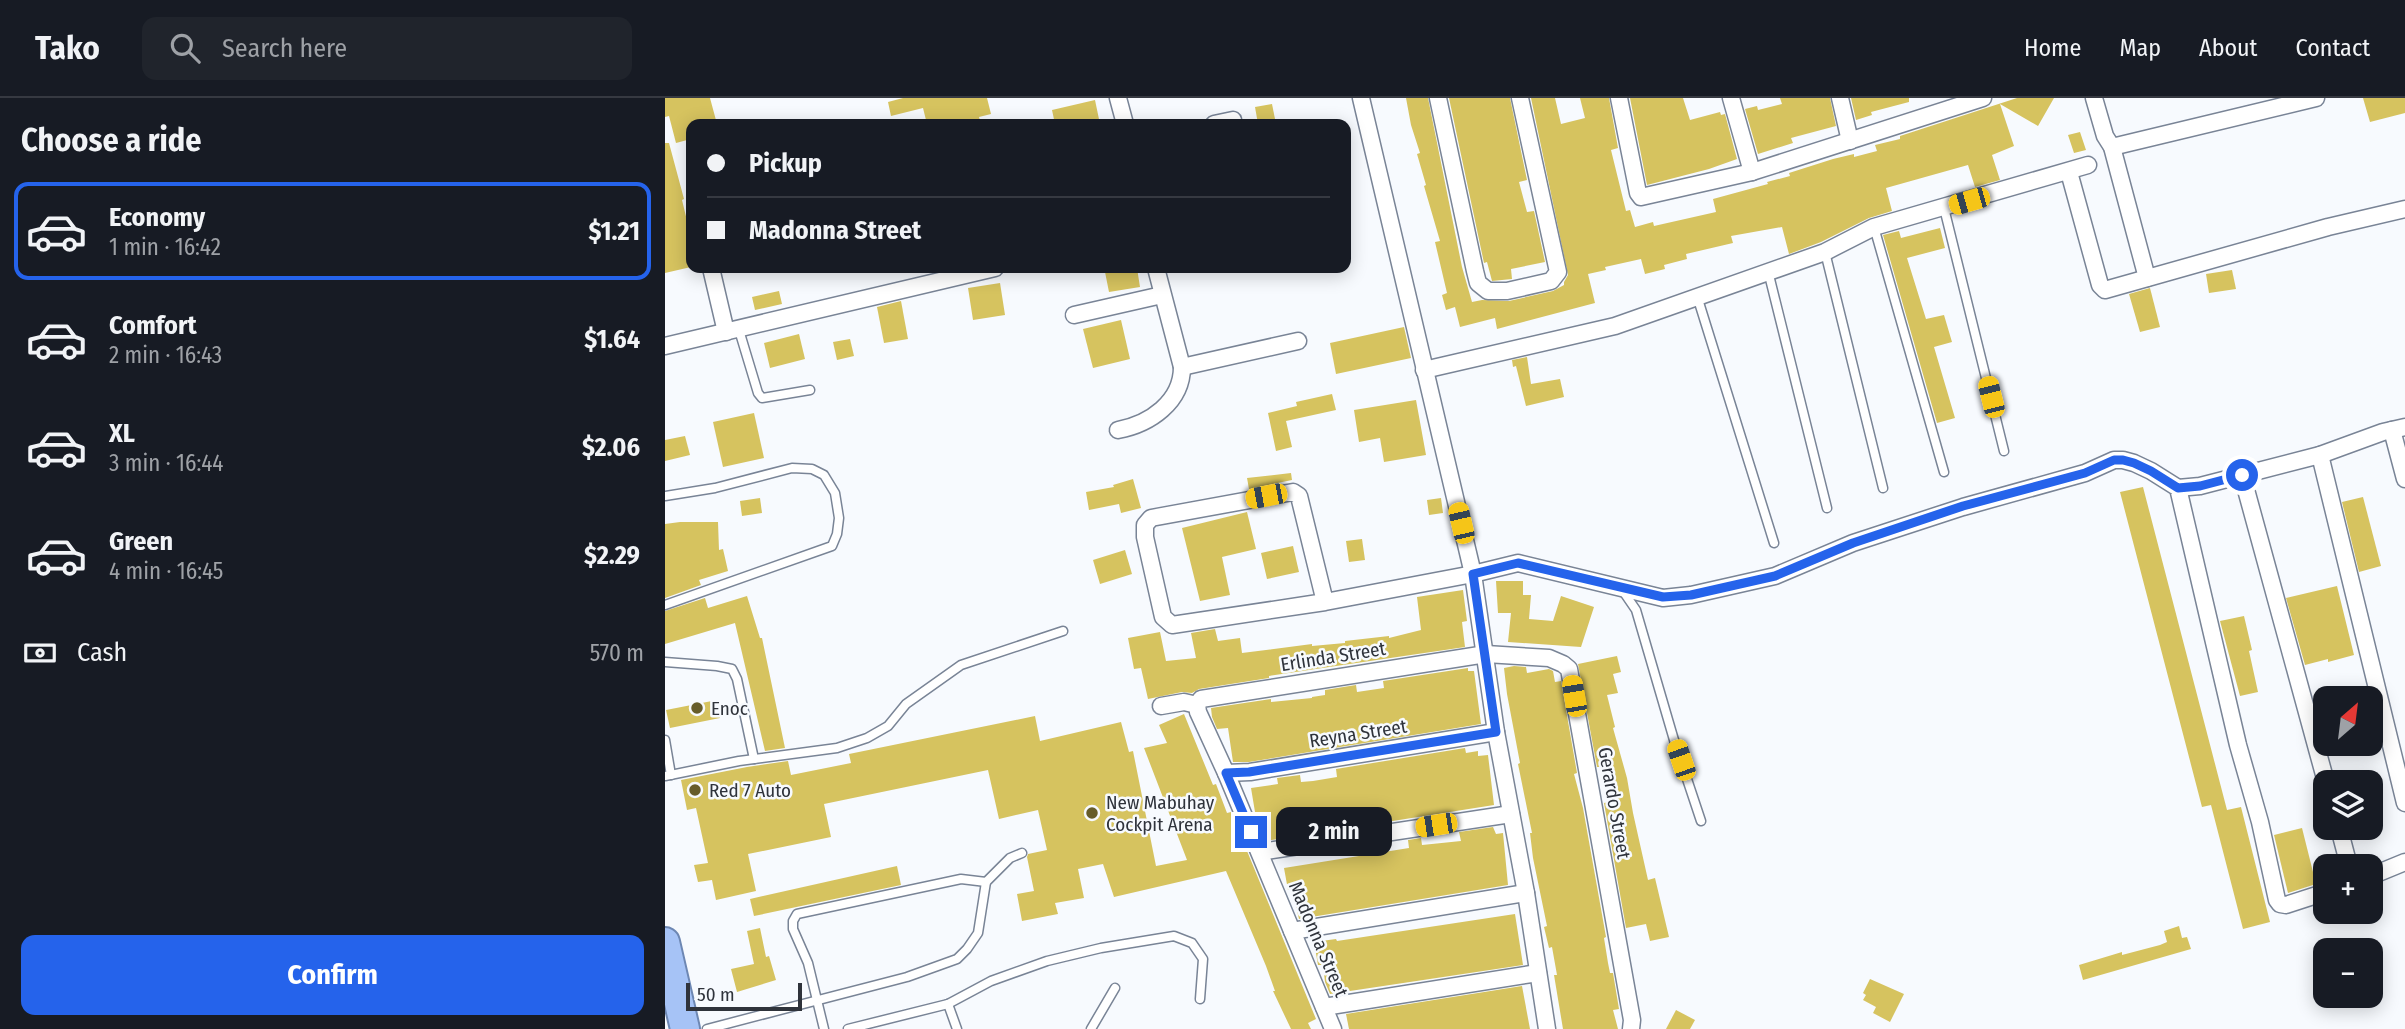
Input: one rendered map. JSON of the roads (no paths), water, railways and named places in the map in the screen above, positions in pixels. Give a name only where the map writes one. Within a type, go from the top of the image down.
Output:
[{"type":"highway","points":[[665,942],[671,998],[685,1029]]},
{"type":"street","points":[[1118,98],[1124,119]]},
{"type":"street","points":[[1361,98],[1473,574],[1496,732],[1548,1029]]},
{"type":"street","points":[[1438,98],[1478,283],[1488,292],[1507,291],[1551,281],[1558,272],[1520,98]]},
{"type":"street","points":[[1619,98],[1641,197],[1752,172],[1850,141],[1944,104],[1983,98]]},
{"type":"street","points":[[1731,98],[1752,172]]},
{"type":"street","points":[[1840,98],[1850,141]]},
{"type":"street","points":[[2094,98],[2105,136],[2112,147],[2147,278]]},
{"type":"street","points":[[2112,147],[2316,98]]},
{"type":"street","points":[[1425,370],[1615,326],[1825,252],[1874,228],[2088,165]]},
{"type":"street","points":[[2069,172],[2100,285],[2105,290],[2329,227],[2405,209]]},
{"type":"street","points":[[713,273],[733,331]]},
{"type":"street","points":[[665,346],[974,273]]},
{"type":"street","points":[[1118,430],[1145,422],[1168,403],[1177,393],[1182,381],[1182,368],[1157,273]]},
{"type":"street","points":[[1074,315],[1162,295]]},
{"type":"street","points":[[1182,368],[1298,341]]},
{"type":"street","points":[[1325,602],[1299,496],[1293,492],[1151,518],[1145,525],[1145,537],[1163,617],[1172,625],[1325,602],[1518,563],[1663,597],[1691,595],[1775,576],[1853,543],[1963,506],[2085,473],[2114,460],[2134,463],[2178,488],[2200,486],[2320,455],[2399,429],[2405,479]]},
{"type":"street","points":[[2320,455],[2405,803]]},
{"type":"street","points":[[2242,475],[2323,770]]},
{"type":"street","points":[[2178,488],[2277,900],[2285,905],[2313,896]]},
{"type":"street","name":"Erlinda Street","points":[[1161,706],[1184,702],[1197,708],[1201,699],[1486,654]]},
{"type":"street","name":"Gerardo Street","points":[[1486,654],[1549,658],[1569,669],[1632,1020],[1631,1029]]},
{"type":"street","name":"Madonna Street","points":[[1197,708],[1333,1029]]},
{"type":"street","name":"Reyna Street","points":[[1226,773],[1249,772],[1496,732]]},
{"type":"street","points":[[1259,852],[1511,814]]},
{"type":"street","points":[[2383,871],[2405,862]]},
{"type":"street","points":[[1292,931],[1526,893]]},
{"type":"street","points":[[1324,1007],[1538,973]]},
{"type":"lane","points":[[1944,208],[2004,452]]},
{"type":"lane","points":[[1874,228],[1944,472]]},
{"type":"lane","points":[[1825,252],[1883,488]]},
{"type":"lane","points":[[1768,271],[1827,508]]},
{"type":"lane","points":[[1697,296],[1774,543]]},
{"type":"lane","points":[[733,331],[762,398],[810,390]]},
{"type":"lane","points":[[665,496],[715,488],[792,468],[812,469],[824,475],[835,493],[839,518],[832,546],[665,605]]},
{"type":"lane","points":[[1620,586],[1636,610],[1701,821]]},
{"type":"lane","points":[[665,740],[668,775],[754,759],[837,748],[867,738],[888,726],[906,704],[961,664],[1063,631]]},
{"type":"lane","points":[[665,662],[732,669],[737,678],[754,759]]},
{"type":"lane","points":[[707,1029],[907,977],[962,955],[978,933],[986,882],[1010,858],[1022,853]]},
{"type":"lane","points":[[824,1029],[808,963],[793,929],[797,914],[961,879],[986,882]]},
{"type":"lane","points":[[848,1029],[948,1004],[991,981],[1047,961],[1101,948],[1174,936],[1192,943],[1203,960],[1200,999]]},
{"type":"lane","points":[[1091,1029],[1115,988]]},
{"type":"lane","points":[[948,1004],[957,1029]]},
{"type":"place","name":"Enoc","points":[[697,708]]},
{"type":"place","name":"Red 7 Auto","points":[[695,790]]},
{"type":"place","name":"New Mabuhay Cockpit Arena","points":[[1092,813]]}]
